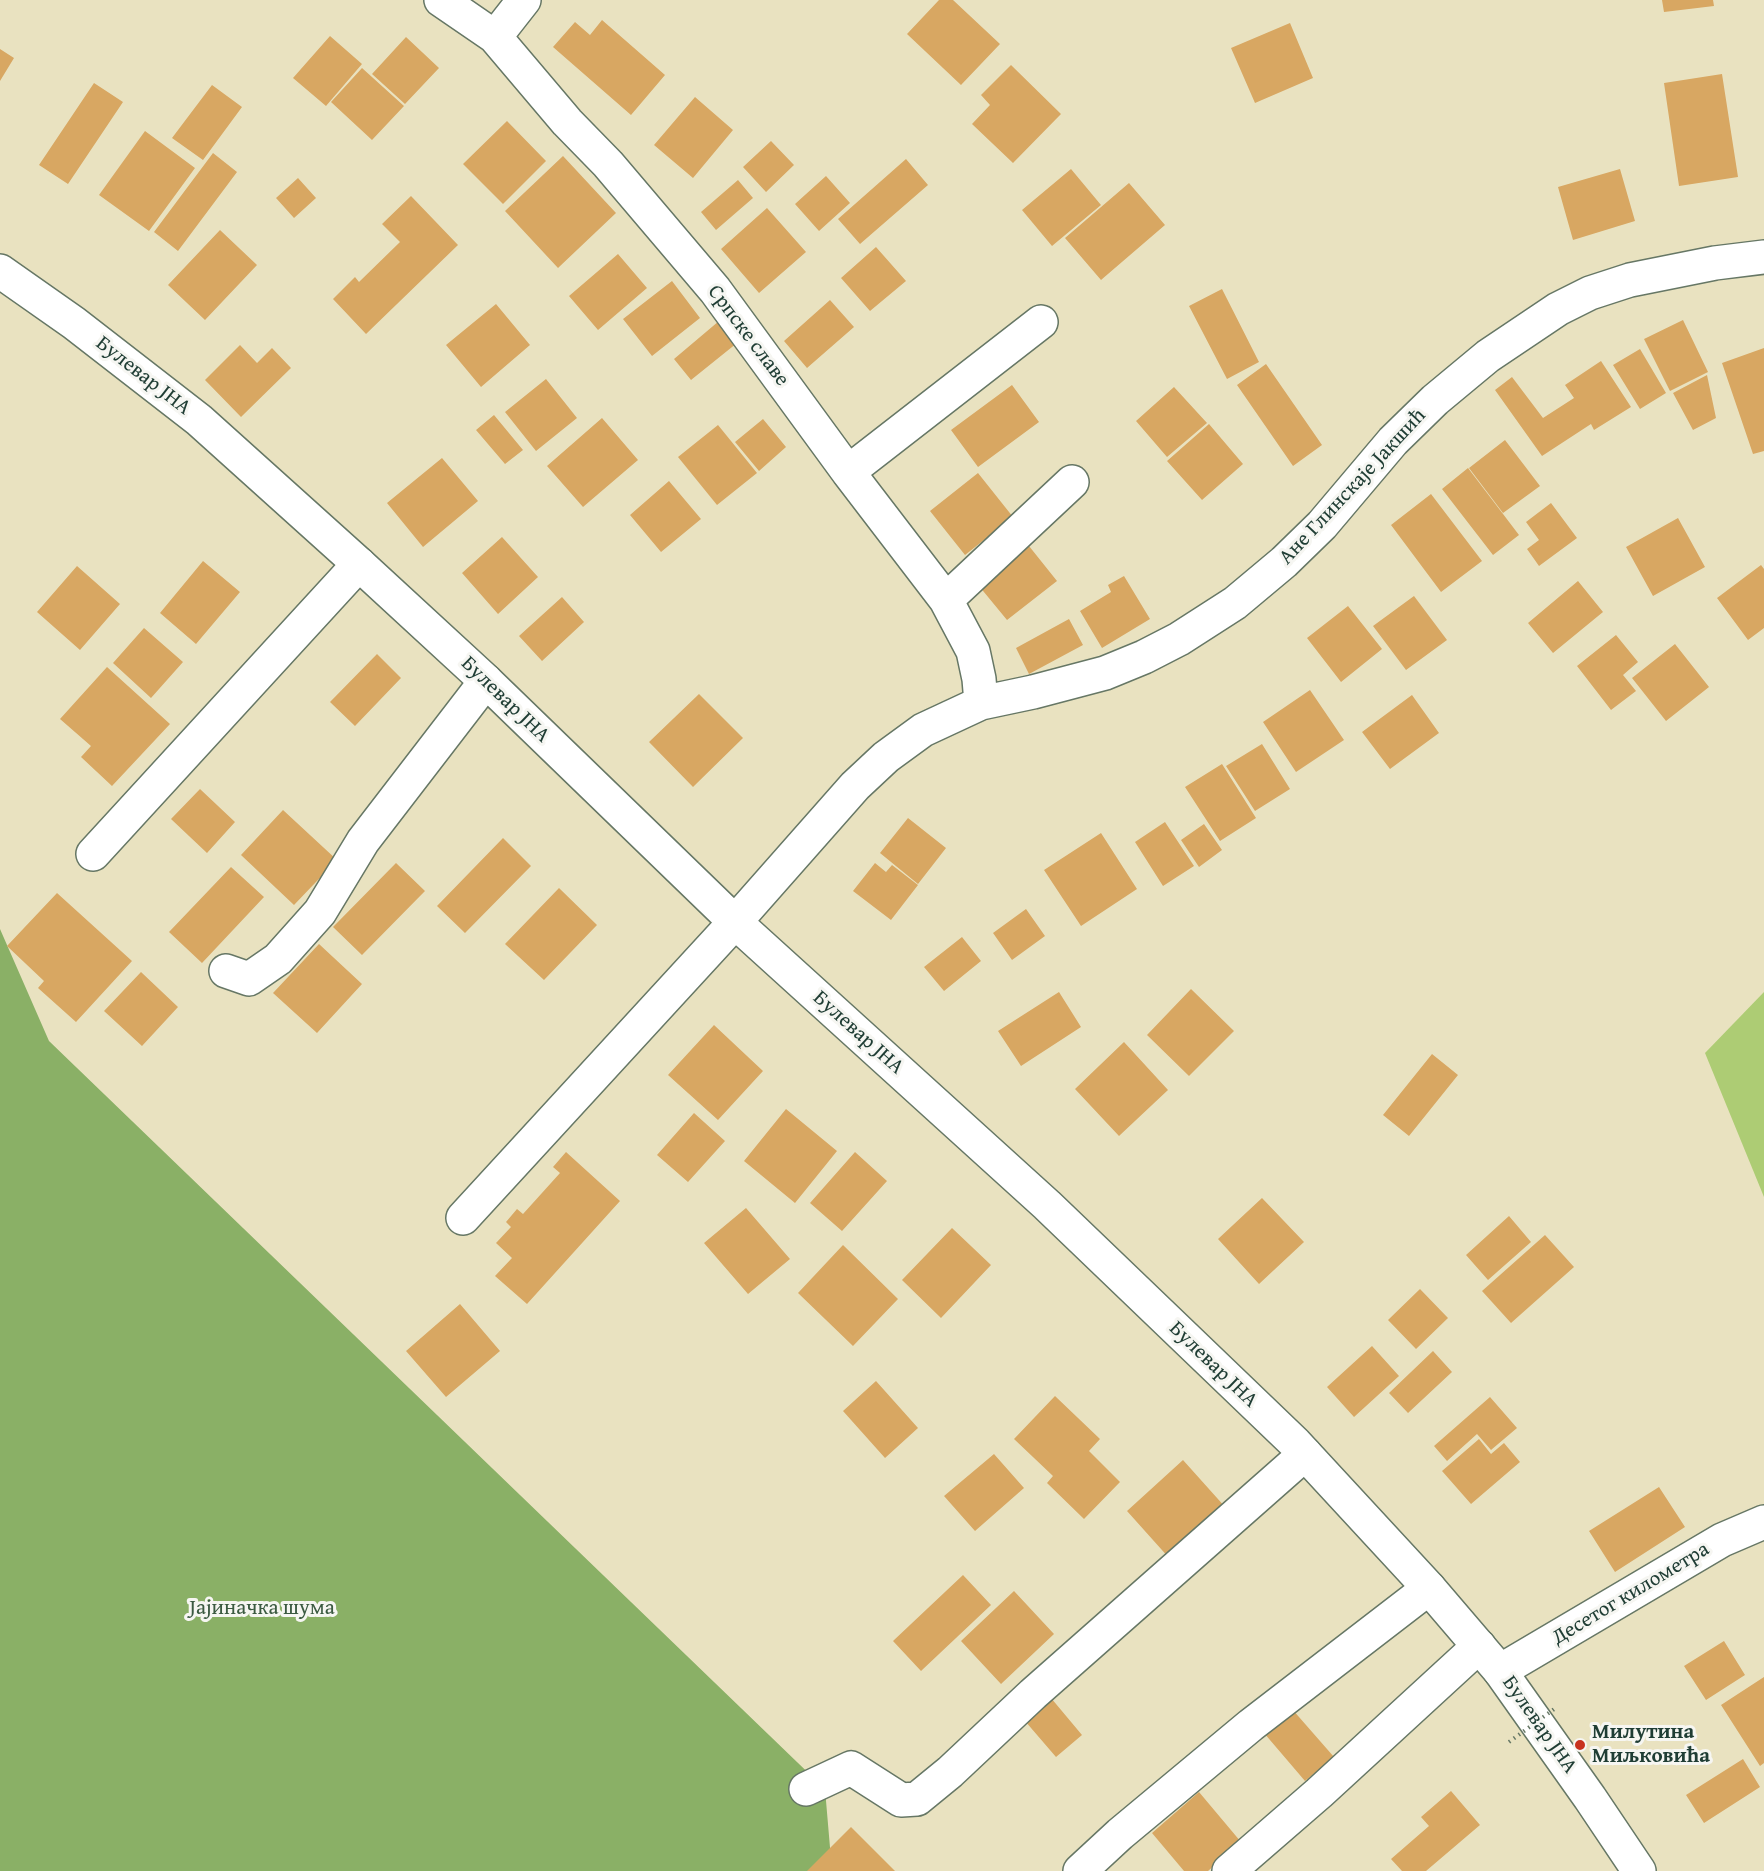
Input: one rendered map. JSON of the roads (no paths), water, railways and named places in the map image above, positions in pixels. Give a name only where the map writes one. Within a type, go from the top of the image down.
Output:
[{"type":"street","name":"Српске славе","points":[[441,0],[495,37],[567,122],[608,164],[715,290],[848,472],[946,600],[973,651],[981,703]]},
{"type":"street","points":[[495,37],[524,0]]},
{"type":"street","name":"Ане Глинскаје Јакшић","points":[[463,1218],[869,772],[924,730],[981,703],[1105,673],[1179,639],[1236,603],[1284,562],[1322,525],[1393,441],[1435,400],[1488,356],[1558,309],[1590,293],[1630,280],[1715,263],[1764,257]]},
{"type":"street","name":"Булевар ЈНА","points":[[0,271],[74,323],[199,420],[359,564],[486,681],[735,921],[1047,1205],[1305,1454],[1429,1588],[1500,1671],[1639,1871]]},
{"type":"street","points":[[848,472],[1041,322]]},
{"type":"street","points":[[946,600],[1072,482]]},
{"type":"street","points":[[93,854],[359,564]]},
{"type":"street","points":[[226,971],[249,979],[278,959],[320,912],[363,841],[486,681]]},
{"type":"street","points":[[806,1790],[850,1768],[901,1800],[917,1799],[1305,1454]]},
{"type":"street","name":"Десетог километра","points":[[1500,1671],[1722,1540],[1764,1522]]},
{"type":"street","points":[[1080,1871],[1120,1834],[1251,1725],[1429,1588]]},
{"type":"street","points":[[1229,1871],[1319,1793],[1479,1646]]},
{"type":"place","name":"Милутина Миљковића","points":[[1580,1745]]},
{"type":"park label","name":"Јајиначка шума","points":[[262,1609]]}]
